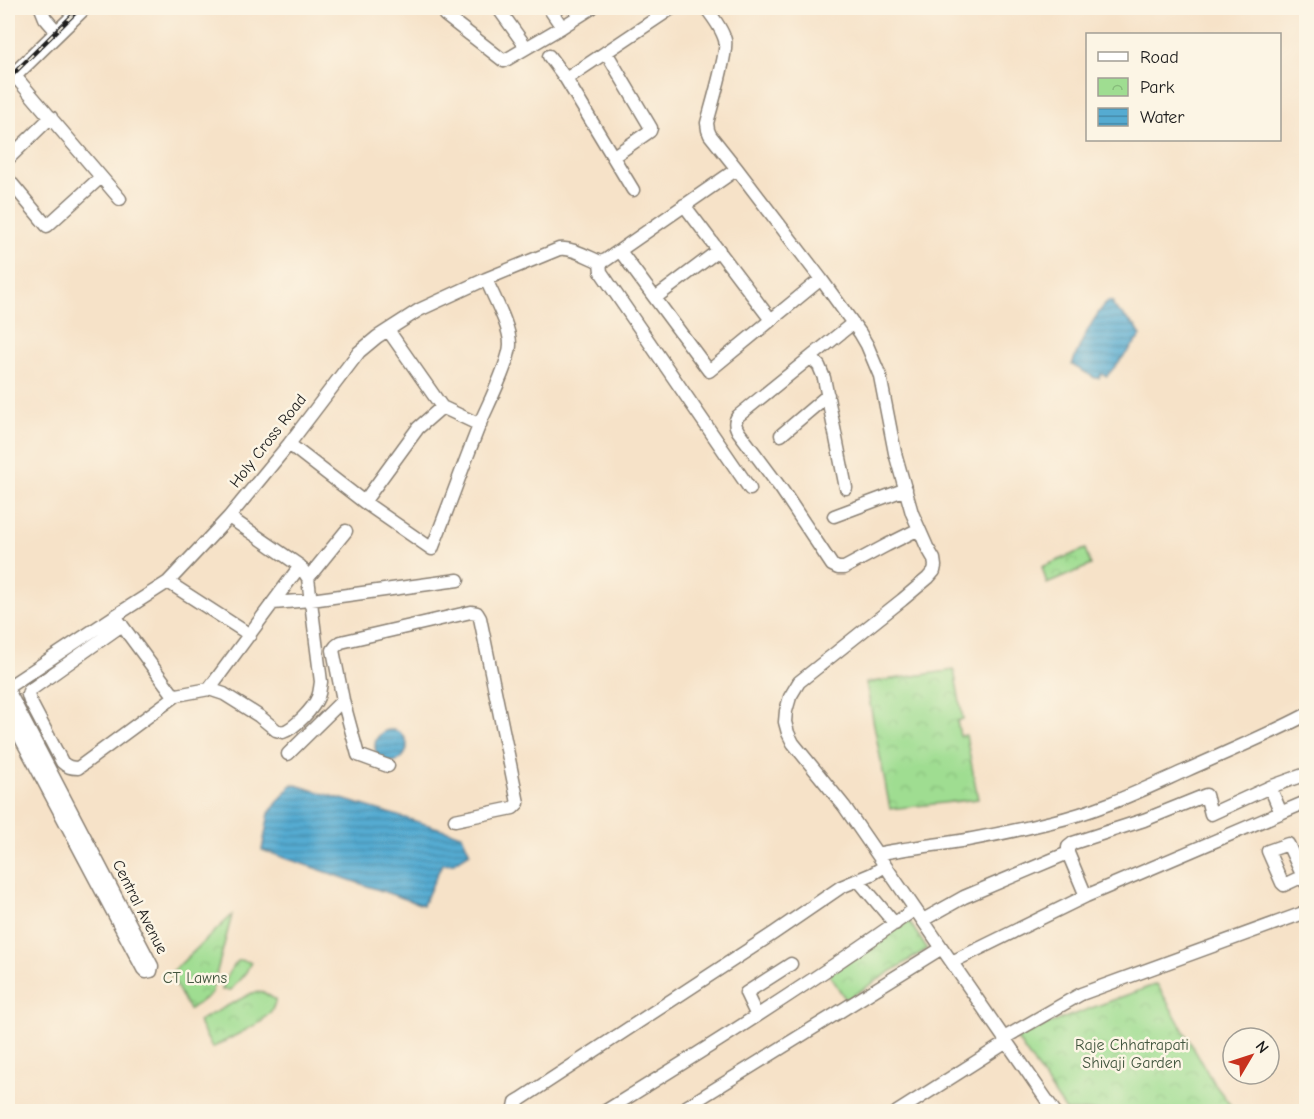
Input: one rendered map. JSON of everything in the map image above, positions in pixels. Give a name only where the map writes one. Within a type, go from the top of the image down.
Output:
[{"type":"main road","points":[[10,74],[54,29],[69,8]]},
{"type":"main road","points":[[54,29],[83,8]]},
{"type":"street","points":[[41,8],[45,18],[54,29]]},
{"type":"street","points":[[498,8],[526,47]]},
{"type":"street","points":[[549,8],[562,27]]},
{"type":"street","points":[[445,15],[504,61],[592,8]]},
{"type":"street","points":[[566,79],[672,8]]},
{"type":"street","points":[[706,8],[726,42],[707,123],[710,135],[821,279],[867,345],[880,376],[895,453],[912,513],[934,559],[935,566],[928,578],[799,682],[790,697],[786,711],[785,722],[788,734],[844,806],[1055,1112]]},
{"type":"street","points":[[606,52],[651,128],[614,156]]},
{"type":"street","points":[[549,56],[566,79],[633,190]]},
{"type":"street","points":[[10,74],[51,117],[120,199]]},
{"type":"street","points":[[8,159],[51,117]]},
{"type":"street","points":[[737,169],[620,251],[600,262],[601,272],[750,489]]},
{"type":"street","points":[[8,179],[47,226],[101,177]]},
{"type":"street","points":[[684,205],[771,320]]},
{"type":"street","name":"Holy Cross Road","points":[[8,689],[118,620],[168,582],[229,517],[289,444],[358,352],[377,337],[420,310],[486,279],[559,249],[571,250],[600,262]]},
{"type":"street","points":[[655,298],[719,250]]},
{"type":"street","points":[[620,251],[709,371],[821,279]]},
{"type":"street","points":[[289,444],[364,502],[432,549],[507,360],[510,347],[506,326],[486,279]]},
{"type":"street","points":[[853,323],[738,416],[735,425],[832,565],[844,568],[919,529]]},
{"type":"street","points":[[388,330],[442,407],[480,425]]},
{"type":"street","points":[[812,357],[822,371],[846,488]]},
{"type":"street","points":[[781,435],[828,395]]},
{"type":"street","points":[[364,502],[418,428],[442,407]]},
{"type":"street","points":[[834,516],[906,489]]},
{"type":"street","points":[[177,695],[172,693],[118,620],[29,691],[28,695],[62,762],[66,766],[78,768],[177,695],[209,689],[224,694],[276,729],[283,732],[295,727],[317,698],[321,682],[308,578],[300,566],[229,517]]},
{"type":"street","points":[[308,578],[346,531]]},
{"type":"street","points":[[209,689],[300,566]]},
{"type":"street","points":[[273,603],[458,580]]},
{"type":"street","points":[[168,582],[250,635]]},
{"type":"street","points":[[388,766],[358,754],[343,700],[333,650],[341,642],[471,612],[477,613],[480,618],[518,803],[513,808],[455,820]]},
{"type":"street","name":"Central Avenue","points":[[8,689],[70,821]]},
{"type":"street","points":[[288,754],[343,700]]},
{"type":"street","name":"Central Avenue","points":[[8,714],[152,966],[149,972],[143,969],[100,877]]},
{"type":"street","points":[[877,854],[995,835],[1091,811],[1251,742],[1306,715]]},
{"type":"street","points":[[1086,896],[1068,853],[1068,847],[1073,843],[1144,820],[1206,795],[1211,813],[1306,774]]},
{"type":"street","points":[[1270,787],[1281,813]]},
{"type":"street","points":[[952,962],[1086,896],[1306,802]]},
{"type":"street","points":[[604,1112],[757,1016],[895,924],[1068,853]]},
{"type":"street","points":[[518,1112],[515,1107],[516,1102],[774,933],[841,886],[885,866]]},
{"type":"street","points":[[858,880],[895,924]]},
{"type":"street","points":[[897,1112],[1081,994],[1306,912]]},
{"type":"street","points":[[678,1112],[942,948]]},
{"type":"street","points":[[757,1016],[746,993],[791,964]]},
{"type":"green space","points":[[1085,549],[1091,565],[1047,584],[1042,567]]},
{"type":"green space","points":[[954,670],[963,719],[957,721],[960,736],[966,735],[978,799],[890,809],[866,683]]},
{"type":"green space","name":"CT Lawns","points":[[232,915],[211,994],[189,1010],[170,974]]},
{"type":"green space","points":[[907,918],[927,949],[846,1000],[829,974]]},
{"type":"green space","name":"CT Lawns","points":[[239,960],[251,962],[231,990],[222,990],[228,974]]},
{"type":"green space","name":"Raje Chhatrapati Shivaji Garden","points":[[1157,984],[1213,1082],[1235,1111],[1066,1111],[1015,1036]]},
{"type":"green space","name":"CT Lawns","points":[[263,992],[276,1000],[272,1010],[261,1022],[212,1048],[198,1021],[252,993]]},
{"type":"water","points":[[1108,301],[1113,302],[1113,306],[1136,327],[1141,336],[1107,376],[1101,374],[1099,378],[1095,378],[1072,365],[1087,331]]},
{"type":"water","points":[[391,730],[402,735],[407,746],[402,757],[391,762],[380,757],[375,746],[380,735]]},
{"type":"water","points":[[292,784],[462,835],[470,853],[454,863],[442,864],[423,905],[262,850],[269,813]]},
{"type":"railway","points":[[8,79],[80,8]]}]
